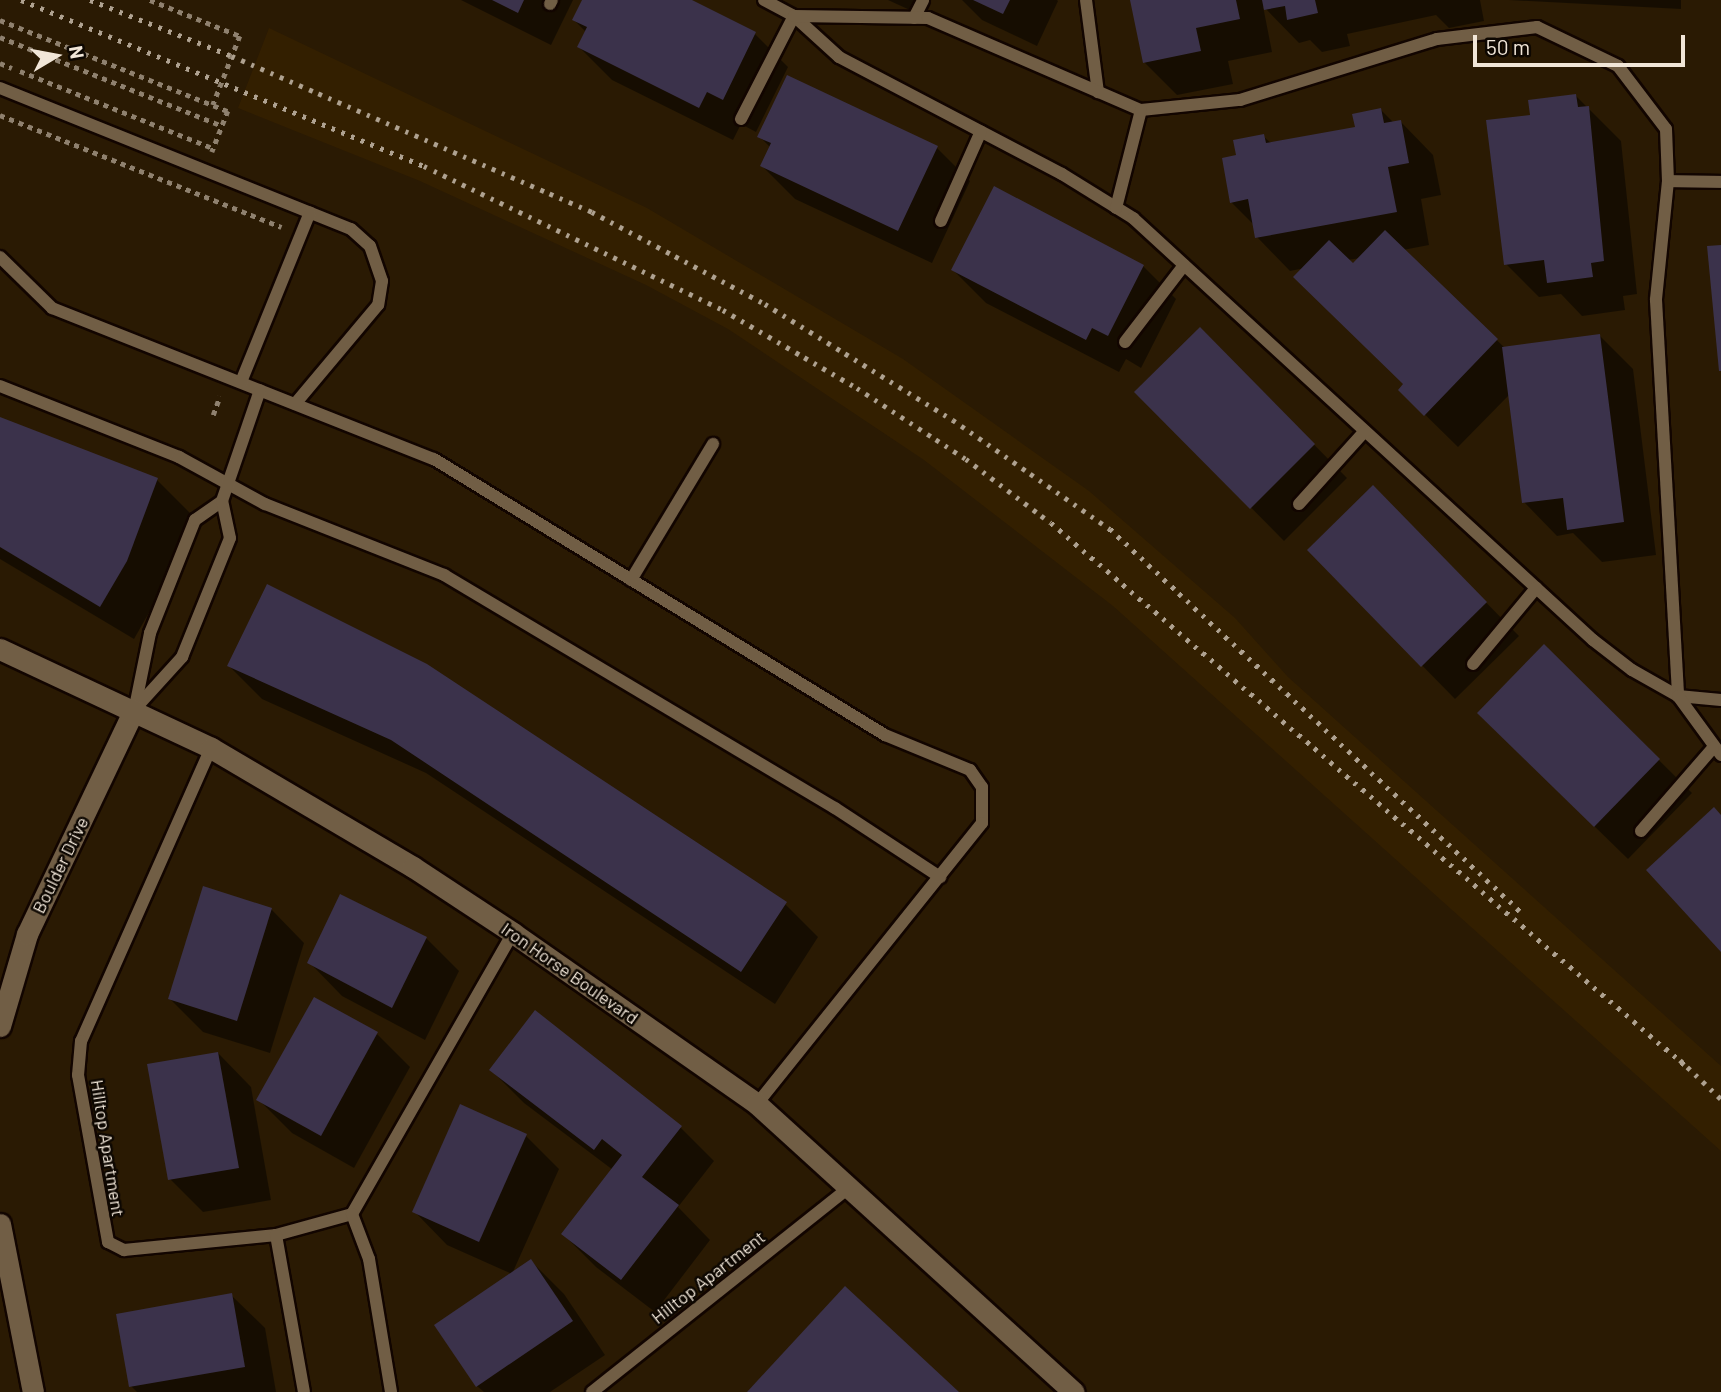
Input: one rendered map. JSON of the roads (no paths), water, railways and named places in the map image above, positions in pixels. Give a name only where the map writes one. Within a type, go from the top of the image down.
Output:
[{"type":"street","name":"Iron Horse Boulevard","points":[[0,649],[211,748],[402,860],[513,933],[757,1104],[847,1189],[1074,1392]]},
{"type":"street","name":"Boulder Drive","points":[[0,1026],[27,934],[134,710]]},
{"type":"street","points":[[0,1224],[33,1392]]},
{"type":"lane","points":[[764,0],[794,16],[839,57],[981,131],[1116,208],[1184,265],[1536,588],[1632,670],[1678,696],[1721,700]]},
{"type":"lane","points":[[914,18],[923,0]]},
{"type":"lane","points":[[1086,0],[1098,92]]},
{"type":"lane","points":[[794,16],[929,19],[1142,110],[1240,100],[1437,39],[1537,27],[1618,66],[1666,129],[1668,181],[1656,300],[1678,696],[1717,752],[1641,831]]},
{"type":"lane","points":[[741,119],[794,16]]},
{"type":"lane","points":[[0,88],[351,229],[370,246],[380,268],[381,293],[372,316],[295,404]]},
{"type":"lane","points":[[1116,208],[1142,110]]},
{"type":"lane","points":[[941,221],[981,131]]},
{"type":"lane","points":[[1668,181],[1721,182]]},
{"type":"lane","points":[[241,382],[310,212]]},
{"type":"lane","points":[[0,257],[52,307],[433,459],[885,735],[970,770],[982,787],[982,823],[757,1104]]},
{"type":"lane","points":[[1125,342],[1184,265]]},
{"type":"lane","points":[[0,386],[179,457],[228,485],[444,575],[835,808],[940,877]]},
{"type":"lane","points":[[134,710],[182,657],[230,538],[222,501],[260,390]]},
{"type":"lane","points":[[1300,504],[1365,431]]},
{"type":"lane","points":[[631,580],[713,444]]},
{"type":"lane","points":[[134,710],[150,633],[195,520],[222,501]]},
{"type":"lane","points":[[1473,664],[1536,588]]},
{"type":"lane","name":"Hilltop Apartment","points":[[211,748],[81,1041],[78,1075],[107,1242],[124,1250],[276,1235],[352,1214]]},
{"type":"lane","points":[[391,1392],[369,1259],[352,1214],[513,933]]},
{"type":"lane","name":"Hilltop Apartment","points":[[592,1392],[847,1189]]},
{"type":"lane","points":[[276,1235],[304,1392]]},
{"type":"railway","points":[[21,0],[424,166],[723,310],[857,388],[966,459],[1051,523],[1687,1067]]},
{"type":"railway","points":[[90,0],[232,56],[592,212],[765,304],[953,420],[1110,529],[1521,912]]},
{"type":"railway","points":[[1680,1060],[1721,1099]]}]
